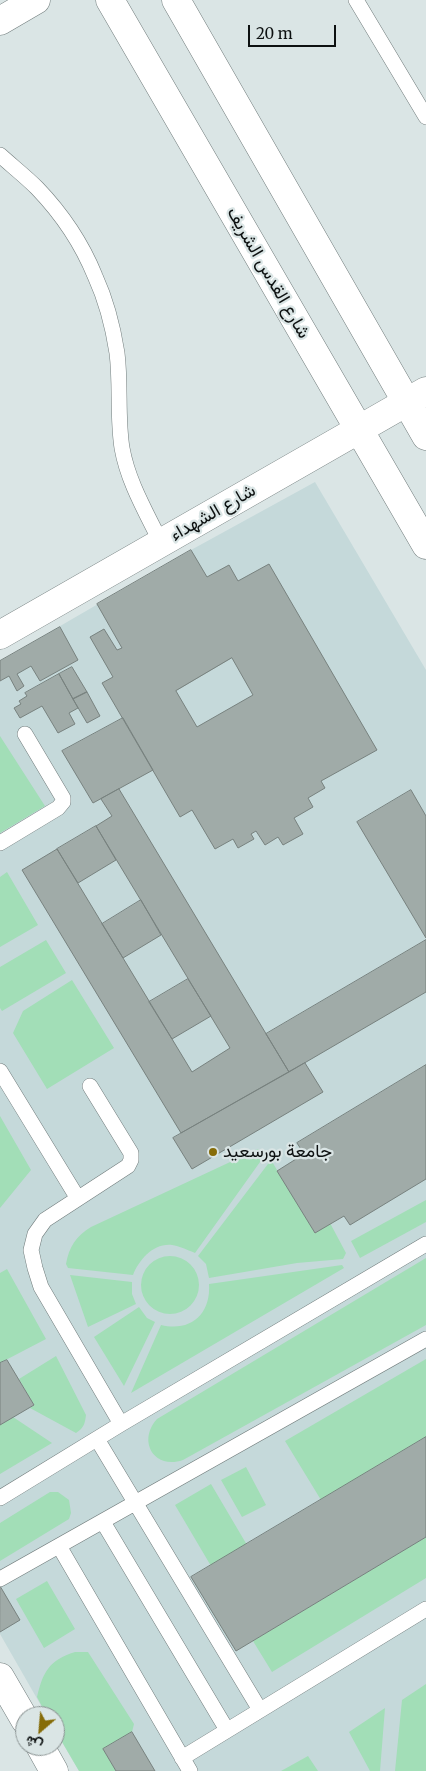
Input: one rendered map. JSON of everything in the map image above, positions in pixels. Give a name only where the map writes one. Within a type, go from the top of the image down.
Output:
[{"type":"main road","points":[[0,21],[36,0]]},
{"type":"main road","name":"شارع القدس الشريف","points":[[110,0],[426,545]]},
{"type":"main road","points":[[176,0],[416,396],[426,436]]},
{"type":"main road","name":"شارع الشهداء","points":[[0,635],[416,396]]},
{"type":"main road","points":[[0,1677],[17,1706]]},
{"type":"main road","points":[[46,1756],[54,1771]]},
{"type":"lane","points":[[356,0],[426,118]]},
{"type":"lane","points":[[0,154],[36,186],[54,207],[70,228],[95,276],[112,327],[117,353],[119,425],[123,450],[129,474],[161,543]]},
{"type":"lane","points":[[0,843],[58,808],[64,802],[25,734]]},
{"type":"lane","points":[[0,1071],[77,1197]]},
{"type":"lane","points":[[90,1086],[128,1147],[131,1153],[131,1160],[128,1166],[77,1197],[45,1220],[34,1234],[31,1250],[41,1287],[121,1424]]},
{"type":"lane","points":[[0,1498],[121,1424],[426,1244]]},
{"type":"lane","points":[[0,1580],[426,1339]]},
{"type":"lane","points":[[97,1439],[260,1710]]},
{"type":"lane","points":[[103,1522],[227,1730]]},
{"type":"lane","points":[[59,1546],[186,1764],[227,1730],[426,1609]]},
{"type":"shaded area","name":"جامعة بورسعيد","points":[[315,482],[426,670],[426,1771],[79,1771],[65,1747],[65,1706],[41,1706],[0,1634],[0,661],[191,550]]},
{"type":"green space","points":[[0,736],[45,806],[0,833]]},
{"type":"green space","points":[[7,872],[38,925],[0,947],[0,877]]},
{"type":"green space","points":[[46,940],[66,973],[2,1011],[0,1008],[0,967]]},
{"type":"green space","points":[[72,980],[114,1048],[47,1089],[13,1033],[23,1011]]},
{"type":"green space","points":[[0,1116],[31,1170],[0,1208]]},
{"type":"green space","points":[[258,1149],[265,1155],[195,1253],[172,1245],[159,1247],[143,1258],[133,1275],[68,1268],[66,1264],[71,1247],[81,1234],[91,1227]]},
{"type":"green space","points":[[271,1160],[315,1233],[330,1223],[346,1253],[343,1259],[297,1263],[209,1278],[206,1264],[198,1256]]},
{"type":"green space","points":[[426,1200],[426,1222],[360,1258],[351,1241]]},
{"type":"green space","points":[[170,1256],[181,1258],[194,1269],[199,1285],[197,1296],[186,1309],[170,1314],[159,1312],[146,1301],[141,1285],[143,1274],[154,1261]]},
{"type":"green space","points":[[426,1258],[426,1325],[183,1460],[164,1461],[152,1452],[149,1436],[151,1427],[157,1419]]},
{"type":"green space","points":[[342,1265],[344,1268],[131,1393],[161,1325],[181,1326],[197,1319],[206,1304],[209,1295],[209,1284]]},
{"type":"green space","points":[[7,1269],[46,1339],[0,1363],[0,1273]]},
{"type":"green space","points":[[70,1275],[132,1282],[132,1294],[136,1304],[88,1327]]},
{"type":"green space","points":[[139,1307],[147,1318],[155,1322],[124,1386],[94,1337]]},
{"type":"green space","points":[[56,1356],[86,1415],[84,1425],[76,1433],[30,1408],[34,1405],[19,1379]]},
{"type":"green space","points":[[426,1359],[426,1437],[321,1500],[285,1441]]},
{"type":"green space","points":[[13,1417],[52,1443],[0,1474],[0,1425]]},
{"type":"green space","points":[[246,1467],[266,1505],[242,1517],[221,1480]]},
{"type":"green space","points":[[211,1484],[247,1545],[211,1566],[175,1505]]},
{"type":"green space","points":[[50,1492],[58,1492],[69,1500],[71,1513],[69,1519],[0,1561],[0,1523]]},
{"type":"green space","points":[[426,1537],[426,1578],[272,1672],[253,1641]]},
{"type":"green space","points":[[47,1581],[75,1629],[44,1648],[16,1599]]},
{"type":"green space","points":[[75,1652],[88,1652],[134,1724],[132,1732],[103,1749],[116,1771],[79,1771],[65,1747],[65,1706],[42,1706],[37,1697],[48,1668],[66,1655]]},
{"type":"green space","points":[[426,1684],[426,1771],[395,1771],[402,1700]]},
{"type":"green space","points":[[385,1708],[380,1771],[370,1771],[349,1732]]},
{"type":"green space","points":[[308,1756],[318,1771],[281,1771]]},
{"type":"building","points":[[191,550],[207,577],[229,565],[238,581],[269,564],[377,750],[321,781],[325,788],[308,798],[313,807],[294,818],[303,834],[283,845],[278,837],[265,845],[256,831],[251,834],[254,839],[238,848],[233,839],[215,849],[192,810],[180,817],[102,683],[113,677],[90,637],[104,629],[117,650],[122,648],[97,604]],"holes":[[[232,658],[253,695],[197,727],[176,691]]]},
{"type":"building","points":[[60,627],[78,660],[40,681],[31,666],[17,674],[24,686],[17,691],[9,676],[0,681],[0,661]]},
{"type":"building","points":[[72,667],[87,692],[73,699],[59,674]]},
{"type":"building","points":[[59,674],[78,708],[69,713],[75,724],[58,733],[42,706],[20,718],[14,708],[21,704],[19,701],[27,696],[25,693]]},
{"type":"building","points":[[87,692],[100,716],[87,723],[73,699]]},
{"type":"building","points":[[123,718],[153,770],[93,803],[62,751]]},
{"type":"building","points":[[119,789],[289,1072],[181,1133],[22,870],[57,849],[192,1072],[230,1048],[96,826],[112,816],[101,799]]},
{"type":"building","points":[[411,790],[426,816],[426,938],[357,822]]},
{"type":"building","points":[[96,826],[116,860],[78,883],[57,849]]},
{"type":"building","points":[[141,900],[161,935],[123,958],[102,924]]},
{"type":"building","points":[[426,940],[426,992],[289,1072],[266,1034]]},
{"type":"building","points":[[188,979],[211,1016],[172,1039],[149,1002]]},
{"type":"building","points":[[305,1063],[323,1092],[192,1169],[173,1138]]},
{"type":"building","points":[[426,1065],[426,1179],[350,1225],[344,1216],[315,1233],[277,1171],[304,1154],[297,1143]]},
{"type":"building","points":[[7,1360],[34,1405],[0,1425],[0,1363]]},
{"type":"building","points":[[426,1437],[426,1537],[236,1651],[191,1577]]},
{"type":"building","points":[[0,1586],[20,1620],[0,1632]]},
{"type":"building","points":[[132,1732],[155,1771],[116,1771],[103,1749]]},
{"type":"place","name":"جامعة بورسعيد","points":[[213,1152]]}]
